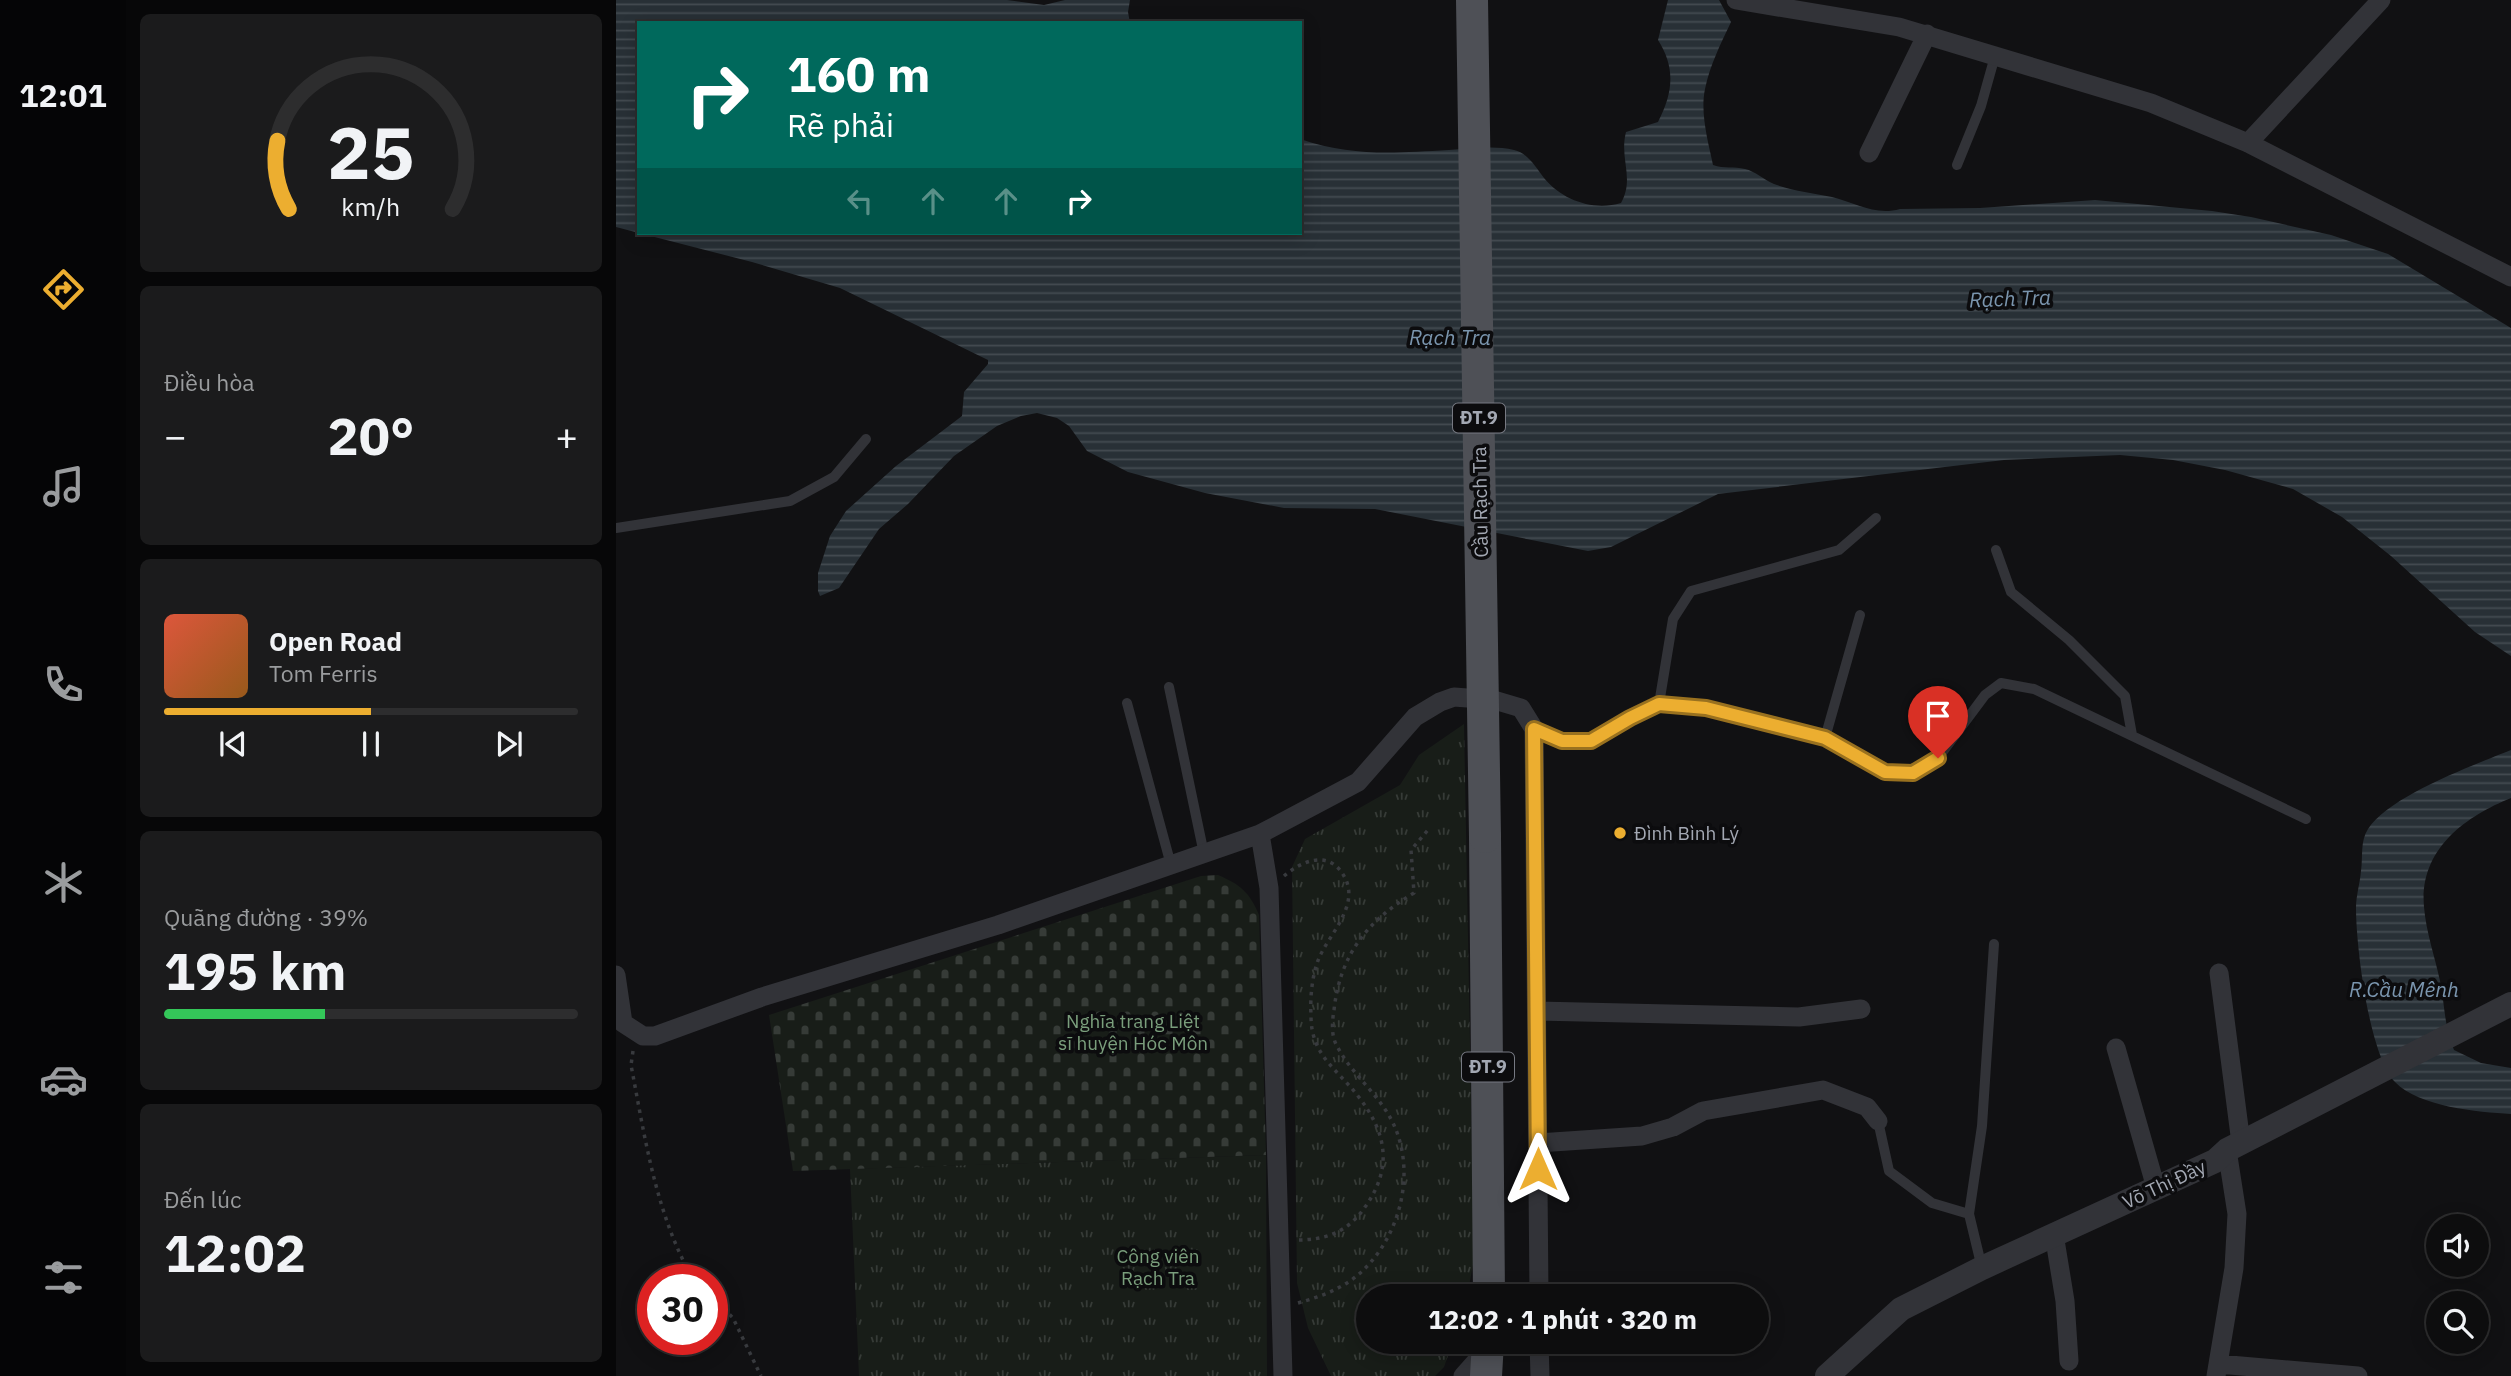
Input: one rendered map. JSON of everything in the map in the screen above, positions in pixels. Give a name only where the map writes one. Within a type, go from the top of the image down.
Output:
[{"type":"main road","name":"Cầu Rạch Tra","points":[[1472,0],[1489,1284]]},
{"type":"street","points":[[2248,143],[2381,0]]},
{"type":"street","points":[[1740,1],[1870,21],[1927,34],[2151,103],[2248,143],[2511,276]]},
{"type":"street","points":[[1869,153],[1927,34]]},
{"type":"street","points":[[616,975],[623,1023],[643,1036],[655,1036],[762,997],[998,925],[1260,834],[1358,782],[1415,717],[1440,702],[1454,697],[1494,700],[1521,708],[1534,729],[1539,1284]]},
{"type":"street","points":[[1260,834],[1269,888],[1283,1376]]},
{"type":"street","points":[[2220,973],[2237,1214],[2234,1268],[2217,1370],[2358,1376]]},
{"type":"street","name":"Võ Thị Đầy","points":[[1828,1376],[1901,1310],[1982,1268],[2215,1161],[2234,1146],[2511,1004]]},
{"type":"street","points":[[1537,1011],[1798,1017],[1861,1009]]},
{"type":"street","points":[[2116,1048],[2156,1188]]},
{"type":"street","points":[[1538,1143],[1642,1136],[1673,1127],[1703,1111],[1823,1090],[1867,1107],[1878,1121]]},
{"type":"street","points":[[2054,1234],[2065,1301],[2069,1361]]},
{"type":"street","points":[[1539,1354],[1540,1376]]},
{"type":"street","points":[[1463,1376],[1487,1355]]},
{"type":"street","points":[[1283,1356],[1299,1376]]},
{"type":"lane","points":[[1957,165],[1982,106],[1994,56]]},
{"type":"lane","points":[[616,528],[790,501],[834,477],[866,439]]},
{"type":"lane","points":[[1659,704],[1673,619],[1691,591],[1839,550],[1876,518]]},
{"type":"lane","points":[[1996,550],[2011,592],[2069,640],[2125,696],[2133,735]]},
{"type":"lane","points":[[1825,738],[1860,615]]},
{"type":"lane","points":[[1534,729],[1562,741],[1591,741],[1659,704],[1706,708],[1825,738],[1885,772],[1913,773],[1938,758],[1985,695],[2001,683],[2034,689],[2306,819]]},
{"type":"lane","points":[[1169,687],[1204,853]]},
{"type":"lane","points":[[1128,703],[1171,865]]},
{"type":"lane","points":[[1982,1268],[1969,1214],[1982,1126],[1994,944]]},
{"type":"lane","points":[[1878,1121],[1889,1171],[1932,1203],[1969,1214]]},
{"type":"path","points":[[1282,1306],[1319,1297],[1359,1274],[1376,1255],[1399,1213],[1404,1169],[1394,1126],[1384,1108],[1345,1060],[1335,1043],[1332,1022],[1339,979],[1350,953],[1365,932],[1383,914],[1414,893],[1411,850],[1428,830]]},
{"type":"path","points":[[1269,888],[1299,863],[1316,859],[1330,863],[1346,881],[1349,896],[1346,910],[1319,959],[1312,985],[1310,1017],[1319,1052],[1357,1095],[1378,1127],[1384,1170],[1376,1193],[1360,1215],[1337,1234],[1317,1240],[1292,1240],[1279,1236]]},
{"type":"path","points":[[635,1032],[631,1065],[651,1167],[677,1252],[684,1264]]},
{"type":"path","points":[[728,1313],[761,1376]]},
{"type":"green space","points":[[1464,724],[1474,1259],[1469,1284],[1356,1284],[1356,1354],[1449,1354],[1444,1367],[1435,1376],[1331,1376],[1308,1328],[1297,1283],[1292,867],[1305,839],[1400,785],[1419,755]]},
{"type":"green space","name":"Nghĩa trang Liệt sĩ huyện Hóc Môn","points":[[1218,875],[1243,890],[1252,900],[1259,915],[1266,1155],[793,1171],[769,1015],[1201,876]]},
{"type":"green space","name":"Công viên Rạch Tra","points":[[1266,1155],[1267,1376],[859,1376],[850,1169]]},
{"type":"water","points":[[616,0],[1007,0],[1044,5],[1065,0],[1130,0],[1130,21],[637,21],[637,232],[616,227]]},
{"type":"water","name":"Rạch Tra","points":[[1668,0],[1719,0],[1731,22],[1713,63],[1704,98],[1705,127],[1713,165],[1745,169],[1781,186],[1882,211],[2095,200],[2251,217],[2331,235],[2388,254],[2511,328],[2511,656],[2475,632],[2391,556],[2342,517],[2293,489],[2225,470],[2173,460],[2120,455],[2004,460],[1718,494],[1611,547],[1588,551],[1375,509],[1284,508],[1205,493],[1128,472],[1087,451],[1069,426],[1057,418],[1037,413],[997,426],[954,456],[908,504],[879,529],[839,588],[820,596],[818,573],[830,536],[846,511],[896,466],[962,416],[964,392],[988,364],[988,360],[840,288],[647,235],[1302,235],[1302,140],[1338,149],[1374,152],[1490,148],[1514,150],[1528,158],[1560,193],[1590,205],[1611,205],[1621,203],[1627,185],[1624,151],[1626,132],[1658,122],[1667,101],[1670,71],[1658,40]]},
{"type":"water","name":"R.Cầu Mênh","points":[[2511,750],[2511,798],[2477,815],[2448,838],[2429,869],[2424,887],[2424,907],[2446,1024],[2454,1050],[2481,1063],[2511,1068],[2511,1114],[2466,1110],[2434,1103],[2395,1082],[2378,1049],[2371,1025],[2361,973],[2356,908],[2364,839],[2368,829],[2379,817],[2413,793]]},
{"type":"place","name":"Đình Bình Lý","points":[[1620,833]]},
{"type":"route","points":[[1538,1169],[1534,729],[1562,741],[1591,741],[1659,704],[1706,708],[1825,738],[1885,772],[1913,773],[1938,758]]}]
